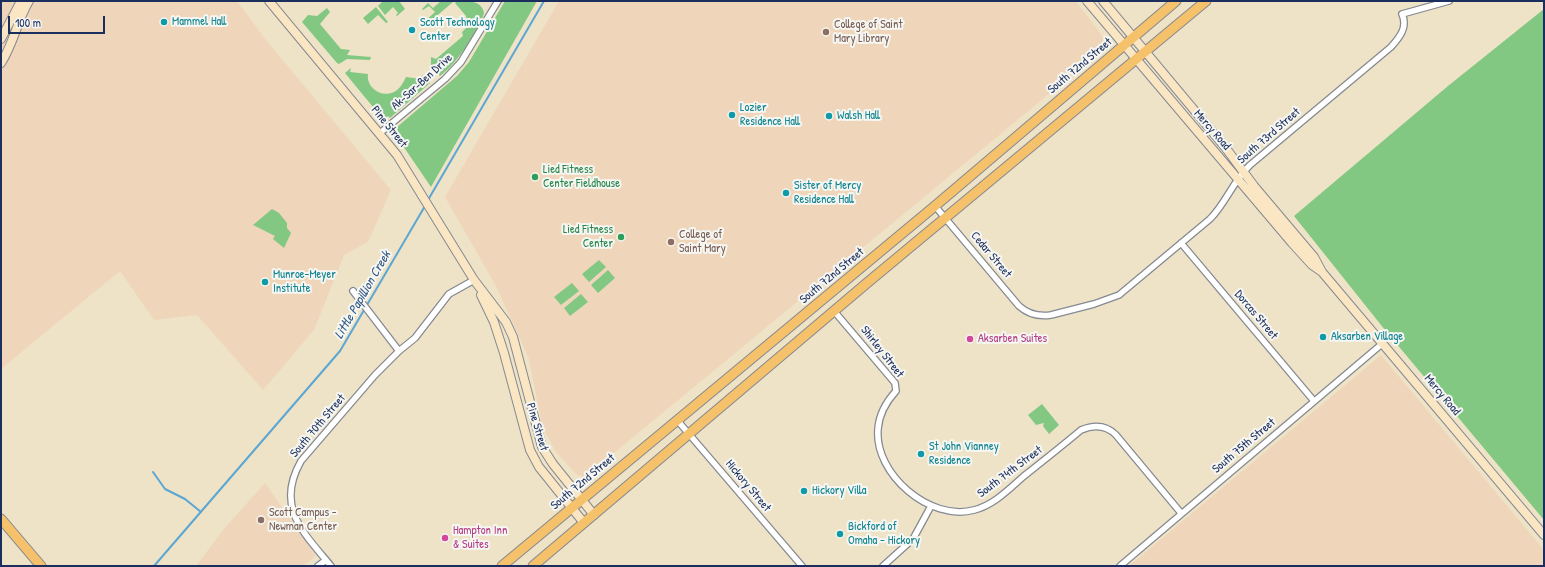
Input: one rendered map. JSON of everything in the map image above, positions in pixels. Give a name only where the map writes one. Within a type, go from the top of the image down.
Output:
[{"type":"main road","points":[[1,39],[21,1]]},
{"type":"main road","points":[[1,63],[14,40],[19,19],[29,1]]},
{"type":"main road","name":"Pine Street","points":[[269,1],[398,155],[474,280],[506,322],[513,337],[542,447],[550,461],[594,515]]},
{"type":"main road","name":"Mercy Road","points":[[1087,1],[1296,248],[1312,265],[1322,272]]},
{"type":"main road","name":"Mercy Road","points":[[1103,1],[1225,147],[1314,257],[1322,272],[1544,535]]},
{"type":"main road","name":"South 72nd Street","points":[[502,566],[935,206],[1176,1]]},
{"type":"main road","points":[[533,566],[834,311],[1206,1]]},
{"type":"main road","points":[[1184,19],[1214,1]]},
{"type":"main road","name":"Pine Street","points":[[474,280],[500,342],[530,450],[539,467],[584,523]]},
{"type":"main road","points":[[1,518],[41,566]]},
{"type":"street","name":"Ak-Sar-Ben Drive","points":[[380,133],[445,79],[461,62],[498,1]]},
{"type":"street","name":"South 73rd Street","points":[[1034,314],[1051,315],[1113,298],[1217,212],[1243,171],[1391,47],[1399,37],[1404,27],[1402,14],[1449,1]]},
{"type":"street","name":"Cedar Street","points":[[935,206],[1019,306],[1034,314]]},
{"type":"street","name":"Dorcas Street","points":[[1181,243],[1314,401]]},
{"type":"street","name":"South 70th Street","points":[[331,566],[298,525],[294,515],[291,488],[294,474],[301,461],[375,375],[399,351],[415,338],[449,294],[474,280]]},
{"type":"street","points":[[353,291],[399,351]]},
{"type":"street","name":"Shirley Street","points":[[834,311],[895,383],[896,391],[883,409],[879,422],[878,439],[880,451],[890,470],[907,490],[924,504],[931,506]]},
{"type":"street","name":"South 75th Street","points":[[1120,566],[1383,343]]},
{"type":"street","name":"Hickory Street","points":[[677,420],[802,566]]},
{"type":"street","name":"South 74th Street","points":[[931,506],[958,512],[973,511],[985,506],[1000,496],[1081,430],[1088,427],[1099,426],[1107,428],[1116,434],[1181,513]]},
{"type":"street","points":[[884,566],[913,538],[931,506]]},
{"type":"street","points":[[318,566],[326,560]]},
{"type":"shaded area","points":[[1,1],[237,1],[266,40],[391,190],[368,242],[344,255],[314,330],[263,390],[197,315],[154,320],[120,271],[1,369]]},
{"type":"shaded area","name":"College of Saint Mary","points":[[559,1],[1076,1],[1103,37],[1104,45],[1101,51],[585,477],[577,475],[556,452],[542,426],[529,359],[496,286],[445,197]]},
{"type":"shaded area","points":[[1381,355],[1544,550],[1544,566],[1129,566]]},
{"type":"shaded area","name":"Scott Campus - Newman Center","points":[[265,483],[316,556],[303,566],[196,566],[223,530]]},
{"type":"green space","points":[[383,1],[399,1],[405,9],[397,16],[396,15],[398,13],[393,7],[385,15],[378,6]]},
{"type":"green space","points":[[441,1],[453,2],[426,25],[424,22],[435,12],[429,6],[423,10],[422,9],[428,3],[433,8]]},
{"type":"green space","points":[[457,1],[477,3],[483,9],[484,13],[477,29],[466,47],[440,76],[431,67],[431,57],[436,59],[463,36],[462,32],[471,23],[467,22],[466,16],[455,3]]},
{"type":"green space","points":[[505,1],[537,1],[431,187],[399,140],[397,127],[457,76],[469,62]]},
{"type":"green space","points":[[376,7],[388,22],[386,23],[378,15],[368,24],[363,18]]},
{"type":"green space","points":[[327,8],[330,12],[320,24],[341,49],[350,50],[347,55],[371,57],[370,60],[347,59],[339,64],[337,63],[302,22],[308,15],[317,16]]},
{"type":"green space","points":[[1544,9],[1544,520],[1385,330],[1294,216],[1448,86]]},
{"type":"green space","points":[[351,68],[350,72],[368,74],[368,79],[372,87],[380,93],[385,94],[396,91],[406,77],[421,79],[422,75],[429,77],[430,83],[390,118],[388,116],[386,118],[382,118],[345,73]]},
{"type":"green space","points":[[272,209],[279,213],[287,223],[287,228],[291,233],[284,248],[273,239],[275,236],[253,225]]},
{"type":"green space","points":[[599,260],[606,267],[589,282],[582,274]]},
{"type":"green space","points":[[608,270],[615,278],[598,293],[591,285]]},
{"type":"green space","points":[[572,283],[579,291],[561,305],[554,297]]},
{"type":"green space","points":[[581,294],[588,302],[570,316],[564,308]]},
{"type":"green space","points":[[1042,404],[1059,425],[1049,434],[1043,426],[1044,423],[1036,425],[1028,415]]},
{"type":"waterway","name":"Little Papillion Creek","points":[[428,200],[544,1]]},
{"type":"waterway","name":"Little Papillion Creek","points":[[154,566],[340,351],[425,206]]},
{"type":"waterway","points":[[153,472],[165,489],[185,499],[201,512]]},
{"type":"place","name":"Mammel Hall","points":[[164,22]]},
{"type":"place","name":"Scott Technology Center","points":[[412,30]]},
{"type":"place","name":"College of Saint Mary Library","points":[[826,32]]},
{"type":"place","name":"Lozier Residence Hall","points":[[732,115]]},
{"type":"place","name":"Walsh Hall","points":[[829,116]]},
{"type":"place","name":"Lied Fitness Center Fieldhouse","points":[[535,177]]},
{"type":"place","name":"Sister of Mercy Residence Hall","points":[[786,193]]},
{"type":"place","name":"Lied Fitness Center","points":[[621,237]]},
{"type":"place","name":"College of Saint Mary","points":[[671,242]]},
{"type":"place","name":"Munroe-Meyer Institute","points":[[265,282]]},
{"type":"place","name":"Aksarben Village","points":[[1323,337]]},
{"type":"place","name":"Aksarben Suites","points":[[970,339]]},
{"type":"place","name":"St John Vianney Residence","points":[[921,454]]},
{"type":"place","name":"Hickory Villa","points":[[804,491]]},
{"type":"place","name":"Scott Campus - Newman Center","points":[[261,520]]},
{"type":"place","name":"Bickford of Omaha - Hickory","points":[[840,534]]},
{"type":"place","name":"Hampton Inn & Suites","points":[[445,538]]}]
